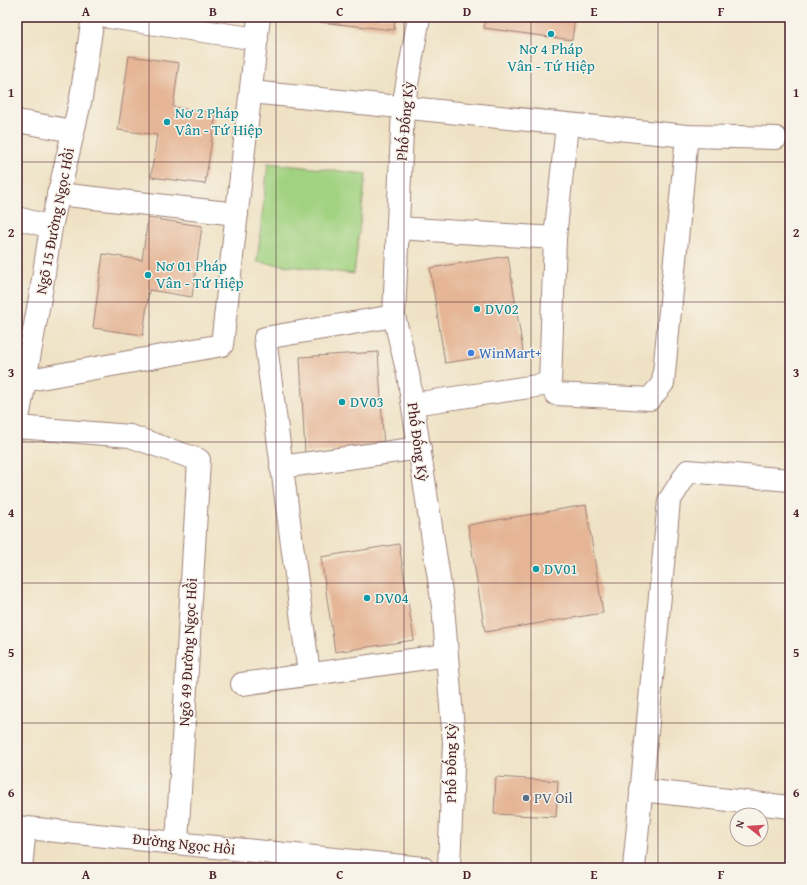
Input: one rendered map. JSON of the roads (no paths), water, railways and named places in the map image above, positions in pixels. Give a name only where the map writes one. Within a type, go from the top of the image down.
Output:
[{"type":"main road","name":"Ngõ 15 Đường Ngọc Hồi","points":[[17,425],[51,227],[81,98],[93,17]]},
{"type":"main road","points":[[109,17],[257,39]]},
{"type":"main road","points":[[24,381],[222,345],[259,17]]},
{"type":"main road","name":"Phố Đống Kỳ","points":[[419,17],[403,107],[394,316],[408,374],[443,606],[454,742],[449,868]]},
{"type":"main road","points":[[251,92],[687,136],[776,138]]},
{"type":"main road","points":[[17,121],[73,131]]},
{"type":"main road","points":[[567,125],[555,238],[550,384],[556,394],[650,399],[663,383],[687,136]]},
{"type":"main road","points":[[58,194],[237,214]]},
{"type":"main road","points":[[17,218],[51,227]]},
{"type":"main road","points":[[398,228],[555,238]]},
{"type":"main road","points":[[309,674],[264,338],[394,316]]},
{"type":"main road","points":[[413,404],[550,384]]},
{"type":"main road","name":"Ngõ 49 Đường Ngọc Hồi","points":[[17,425],[130,436],[199,460],[177,843]]},
{"type":"main road","points":[[281,467],[420,448]]},
{"type":"main road","points":[[634,868],[669,501],[688,471],[790,480]]},
{"type":"main road","points":[[242,684],[447,655]]},
{"type":"main road","points":[[641,790],[790,807]]},
{"type":"main road","points":[[21,828],[21,868]]},
{"type":"main road","name":"Đường Ngọc Hồi","points":[[21,828],[423,868]]},
{"type":"place","name":"Nơ 4 Pháp Vân - Tứ Hiệp","points":[[551,34]]},
{"type":"place","name":"Nơ 2 Pháp Vân - Tứ Hiệp","points":[[167,122]]},
{"type":"place","name":"Nơ 01 Pháp Vân - Tứ Hiệp","points":[[148,275]]},
{"type":"place","name":"DV02","points":[[477,309]]},
{"type":"place","name":"WinMart+","points":[[471,353]]},
{"type":"place","name":"DV03","points":[[342,402]]},
{"type":"place","name":"DV01","points":[[536,569]]},
{"type":"place","name":"DV04","points":[[367,598]]},
{"type":"place","name":"PV Oil","points":[[526,798]]}]
